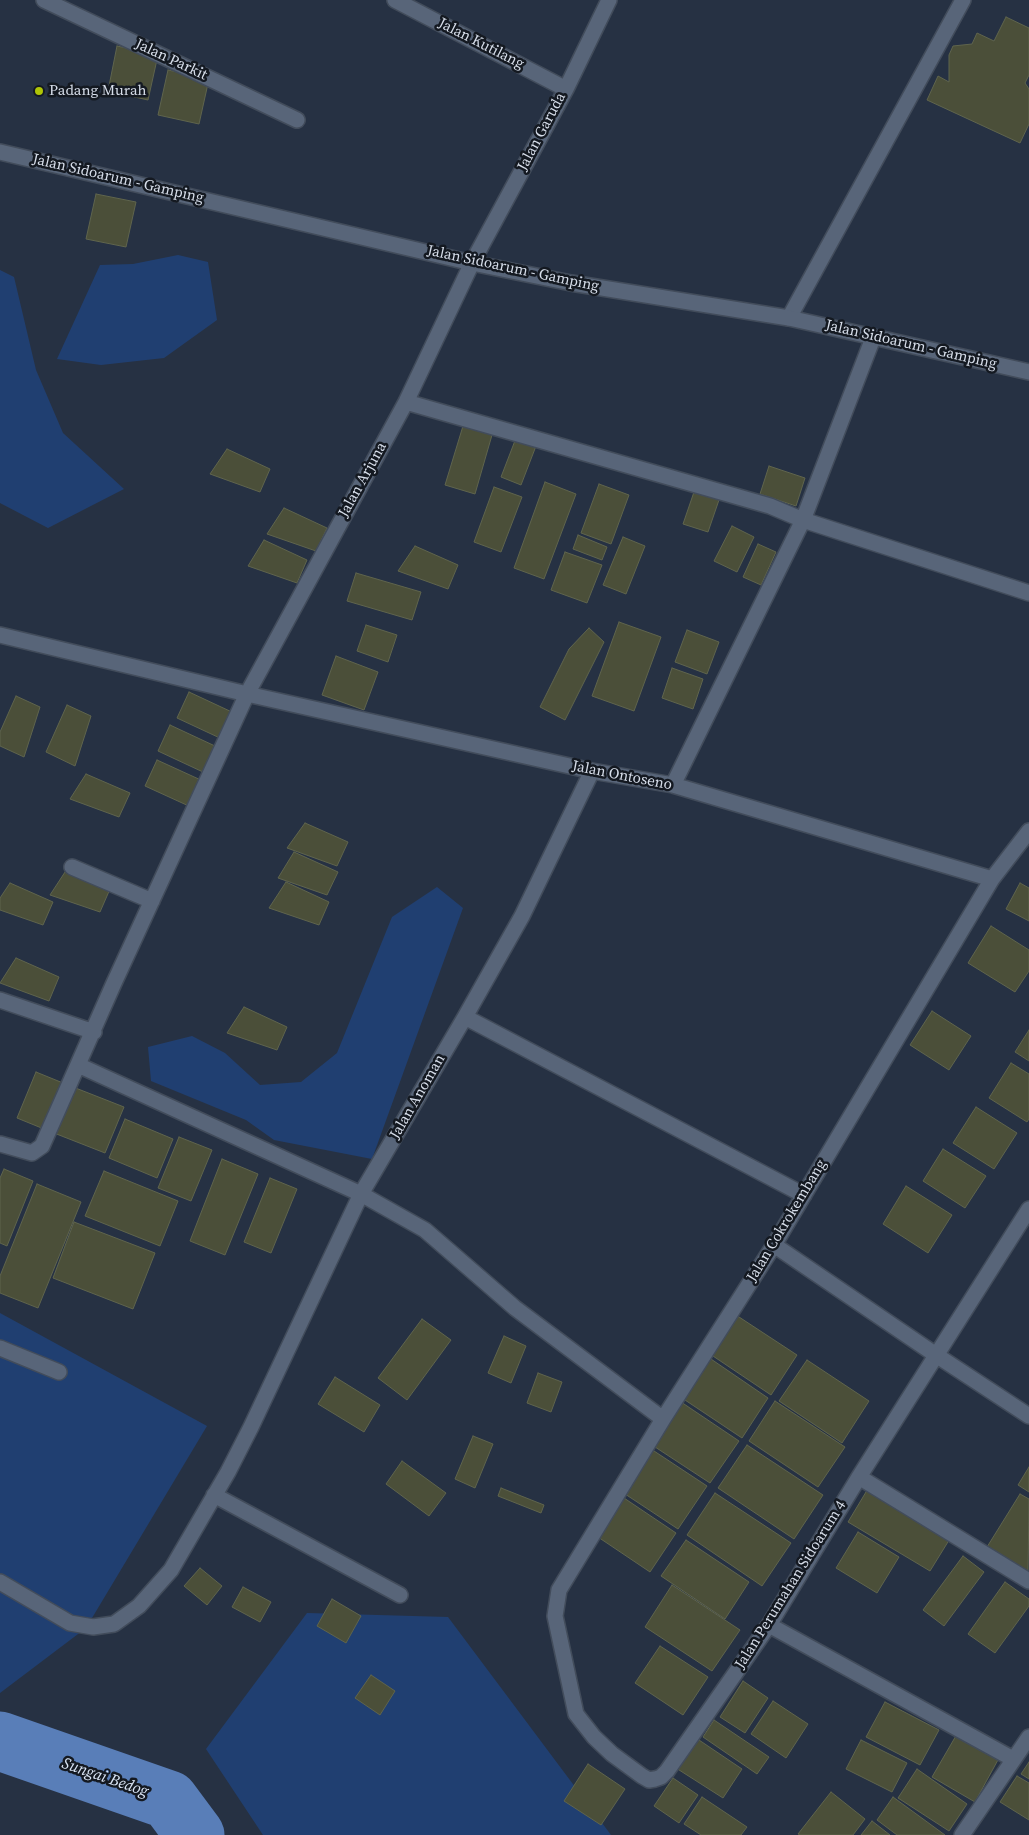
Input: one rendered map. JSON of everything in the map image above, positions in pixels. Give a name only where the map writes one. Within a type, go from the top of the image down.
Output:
[{"type":"street","name":"Jalan Parkit","points":[[44,0],[297,120]]},
{"type":"street","name":"Jalan Kutilang","points":[[395,0],[566,89]]},
{"type":"street","name":"Jalan Garuda","points":[[472,263],[566,89],[609,0]]},
{"type":"street","points":[[789,318],[963,0]]},
{"type":"street","name":"Jalan Sidoarum - Gamping","points":[[0,152],[472,263],[571,283],[789,318],[1029,372]]},
{"type":"street","name":"Jalan Arjuna","points":[[0,1144],[32,1153],[42,1146],[247,694],[406,402],[472,263]]},
{"type":"street","points":[[673,785],[804,520],[873,338]]},
{"type":"street","points":[[406,402],[770,506],[804,520],[1029,593]]},
{"type":"street","name":"Jalan Ontoseno","points":[[0,634],[247,694],[592,771],[673,785],[992,879]]},
{"type":"street","name":"Jalan Anoman","points":[[0,1582],[70,1623],[93,1627],[114,1624],[139,1606],[171,1570],[252,1427],[361,1194],[522,916],[592,771]]},
{"type":"street","name":"Jalan Cokrokembang","points":[[555,1616],[559,1590],[663,1419],[774,1245],[992,879],[1029,831]]},
{"type":"street","points":[[72,868],[152,901]]},
{"type":"street","points":[[0,1000],[94,1032]]},
{"type":"street","points":[[465,1017],[804,1195]]},
{"type":"street","points":[[78,1065],[361,1194],[425,1230],[515,1308],[663,1419]]},
{"type":"street","name":"Jalan Perumahan Sidoarum 4","points":[[555,1616],[576,1714],[594,1737],[612,1754],[649,1780],[661,1777],[769,1625],[859,1477],[1029,1209]]},
{"type":"street","points":[[774,1245],[1029,1416]]},
{"type":"street","points":[[1,1350],[59,1372]]},
{"type":"street","points":[[859,1477],[1029,1581]]},
{"type":"street","points":[[214,1495],[400,1595]]},
{"type":"street","points":[[769,1625],[1013,1759]]},
{"type":"street","points":[[962,1835],[1029,1737]]},
{"type":"shaded area","points":[[178,255],[208,262],[217,320],[164,358],[101,365],[57,359],[100,265],[133,264]]},
{"type":"shaded area","points":[[0,270],[14,277],[36,370],[63,433],[124,489],[48,528],[0,503]]},
{"type":"shaded area","points":[[437,887],[463,908],[372,1159],[274,1140],[246,1120],[151,1081],[148,1047],[192,1036],[225,1053],[260,1085],[301,1082],[337,1053],[392,917]]},
{"type":"shaded area","points":[[0,1313],[207,1426],[86,1628],[0,1693]]},
{"type":"shaded area","points":[[307,1613],[448,1617],[611,1835],[263,1835],[206,1749]]},
{"type":"building","points":[[1006,17],[1029,28],[1029,75],[1025,83],[1029,89],[1029,124],[1020,143],[927,100],[938,76],[949,82],[949,55],[953,46],[972,44],[977,33],[994,41]]},
{"type":"building","points":[[117,46],[158,55],[148,100],[108,91]]},
{"type":"building","points":[[168,70],[209,79],[199,124],[158,115]]},
{"type":"building","points":[[96,194],[136,202],[126,247],[86,239]]},
{"type":"building","points":[[463,426],[492,435],[475,494],[445,485]]},
{"type":"building","points":[[516,438],[536,446],[521,485],[501,477]]},
{"type":"building","points":[[227,449],[270,469],[260,492],[210,474]]},
{"type":"building","points":[[769,466],[805,478],[796,506],[760,494]]},
{"type":"building","points":[[545,482],[576,494],[544,579],[514,568]]},
{"type":"building","points":[[599,484],[629,495],[611,544],[581,533]]},
{"type":"building","points":[[494,487],[522,497],[501,552],[474,542]]},
{"type":"building","points":[[695,489],[720,497],[708,532],[683,524]]},
{"type":"building","points":[[284,508],[327,528],[316,551],[267,534]]},
{"type":"building","points":[[732,526],[754,537],[737,572],[714,561]]},
{"type":"building","points":[[578,535],[607,547],[602,560],[573,549]]},
{"type":"building","points":[[623,537],[645,546],[626,594],[603,585]]},
{"type":"building","points":[[264,540],[307,560],[297,583],[248,566]]},
{"type":"building","points":[[758,544],[776,552],[761,585],[743,577]]},
{"type":"building","points":[[415,546],[458,565],[448,589],[398,571]]},
{"type":"building","points":[[565,552],[602,565],[587,603],[551,590]]},
{"type":"building","points":[[356,573],[421,592],[412,620],[347,601]]},
{"type":"building","points":[[619,622],[661,637],[634,711],[592,696]]},
{"type":"building","points":[[366,625],[397,635],[388,662],[357,651]]},
{"type":"building","points":[[589,628],[604,642],[565,720],[540,707],[569,649]]},
{"type":"building","points":[[687,630],[719,642],[707,674],[675,662]]},
{"type":"building","points":[[336,656],[378,672],[364,710],[322,695]]},
{"type":"building","points":[[672,668],[703,679],[693,709],[662,698]]},
{"type":"building","points":[[189,692],[234,713],[222,739],[177,718]]},
{"type":"building","points":[[16,696],[40,707],[24,757],[0,746],[0,732]]},
{"type":"building","points":[[67,705],[91,716],[75,766],[46,752]]},
{"type":"building","points":[[170,725],[215,746],[203,772],[158,751]]},
{"type":"building","points":[[157,760],[203,781],[191,807],[145,786]]},
{"type":"building","points":[[86,774],[130,793],[119,817],[70,799]]},
{"type":"building","points":[[305,823],[348,842],[337,866],[287,848]]},
{"type":"building","points":[[294,852],[338,872],[327,895],[278,878]]},
{"type":"building","points":[[67,869],[110,889],[100,912],[50,895]]},
{"type":"building","points":[[286,882],[329,902],[319,925],[269,908]]},
{"type":"building","points":[[10,883],[53,902],[43,925],[0,910],[0,898]]},
{"type":"building","points":[[1020,883],[1029,888],[1029,921],[1006,909]]},
{"type":"building","points":[[991,926],[1029,950],[1029,971],[1015,992],[968,963]]},
{"type":"building","points":[[16,958],[59,977],[49,1001],[0,983]]},
{"type":"building","points":[[244,1007],[287,1027],[277,1050],[227,1033]]},
{"type":"building","points":[[932,1011],[971,1036],[949,1070],[910,1045]]},
{"type":"building","points":[[1029,1030],[1029,1061],[1015,1052]]},
{"type":"building","points":[[1011,1063],[1029,1074],[1029,1119],[1027,1122],[989,1098]]},
{"type":"building","points":[[36,1072],[63,1083],[44,1129],[17,1118]]},
{"type":"building","points":[[73,1087],[124,1107],[105,1153],[54,1133]]},
{"type":"building","points":[[976,1107],[1017,1133],[994,1169],[953,1143]]},
{"type":"building","points":[[125,1119],[173,1139],[157,1178],[109,1158]]},
{"type":"building","points":[[179,1137],[212,1150],[191,1201],[158,1188]]},
{"type":"building","points":[[943,1149],[986,1176],[965,1208],[923,1181]]},
{"type":"building","points":[[222,1159],[258,1174],[225,1255],[190,1241]]},
{"type":"building","points":[[4,1169],[33,1181],[7,1246],[0,1243],[0,1178]]},
{"type":"building","points":[[104,1171],[178,1201],[160,1246],[85,1216]]},
{"type":"building","points":[[270,1178],[297,1189],[271,1253],[244,1242]]},
{"type":"building","points":[[37,1184],[81,1202],[38,1308],[0,1293],[0,1276]]},
{"type":"building","points":[[906,1186],[952,1215],[928,1253],[883,1224]]},
{"type":"building","points":[[74,1222],[155,1253],[133,1309],[53,1278]]},
{"type":"building","points":[[736,1315],[797,1355],[771,1395],[710,1354]]},
{"type":"building","points":[[422,1319],[451,1340],[407,1400],[378,1378]]},
{"type":"building","points":[[504,1336],[526,1346],[511,1383],[488,1373]]},
{"type":"building","points":[[708,1357],[768,1398],[742,1438],[682,1398]]},
{"type":"building","points":[[807,1360],[869,1401],[842,1443],[779,1401]]},
{"type":"building","points":[[538,1373],[562,1382],[551,1412],[527,1403]]},
{"type":"building","points":[[335,1377],[380,1405],[364,1432],[318,1404]]},
{"type":"building","points":[[775,1401],[845,1447],[818,1487],[749,1441]]},
{"type":"building","points":[[681,1402],[739,1441],[710,1483],[652,1445]]},
{"type":"building","points":[[473,1436],[493,1444],[475,1488],[455,1479]]},
{"type":"building","points":[[747,1445],[823,1495],[794,1539],[718,1488]]},
{"type":"building","points":[[651,1449],[707,1486],[678,1529],[622,1492]]},
{"type":"building","points":[[402,1461],[446,1493],[429,1516],[386,1484]]},
{"type":"building","points":[[1029,1467],[1029,1492],[1018,1485]]},
{"type":"building","points":[[869,1487],[951,1537],[930,1571],[848,1522]]},
{"type":"building","points":[[501,1488],[544,1505],[541,1513],[498,1496]]},
{"type":"building","points":[[715,1493],[791,1543],[762,1586],[687,1535]]},
{"type":"building","points":[[1020,1494],[1029,1499],[1028,1573],[987,1547]]},
{"type":"building","points":[[621,1496],[676,1533],[650,1572],[595,1535]]},
{"type":"building","points":[[858,1532],[899,1557],[877,1593],[836,1568]]},
{"type":"building","points":[[686,1540],[749,1582],[725,1619],[661,1576]]},
{"type":"building","points":[[963,1556],[984,1572],[944,1626],[923,1610]]},
{"type":"building","points":[[200,1568],[222,1586],[207,1605],[184,1586]]},
{"type":"building","points":[[1005,1582],[1029,1599],[1029,1606],[995,1653],[968,1634]]},
{"type":"building","points":[[672,1585],[740,1630],[712,1671],[645,1627]]},
{"type":"building","points":[[243,1587],[271,1602],[260,1622],[232,1607]]},
{"type":"building","points":[[332,1599],[361,1616],[346,1643],[317,1626]]},
{"type":"building","points":[[660,1646],[708,1677],[683,1715],[635,1683]]},
{"type":"building","points":[[371,1675],[395,1691],[380,1715],[355,1698]]},
{"type":"building","points":[[743,1681],[768,1698],[745,1733],[720,1717]]},
{"type":"building","points":[[773,1701],[808,1724],[786,1758],[751,1734]]},
{"type":"building","points":[[885,1702],[939,1730],[920,1765],[866,1737]]},
{"type":"building","points":[[714,1720],[769,1757],[757,1774],[703,1737]]},
{"type":"building","points":[[957,1734],[999,1758],[975,1802],[932,1777]]},
{"type":"building","points":[[696,1738],[742,1769],[723,1798],[676,1768]]},
{"type":"building","points":[[861,1740],[907,1763],[892,1792],[846,1769]]},
{"type":"building","points":[[1029,1762],[1029,1779],[1021,1774]]},
{"type":"building","points":[[588,1764],[625,1789],[601,1825],[564,1801]]},
{"type":"building","points":[[917,1769],[967,1804],[949,1831],[898,1798]]},
{"type":"building","points":[[1017,1776],[1029,1783],[1029,1820],[1000,1802]]},
{"type":"building","points":[[673,1778],[698,1795],[679,1823],[654,1806]]},
{"type":"building","points":[[831,1792],[865,1819],[853,1835],[798,1834]]},
{"type":"building","points":[[702,1797],[747,1827],[741,1835],[701,1835],[684,1824]]},
{"type":"building","points":[[893,1797],[945,1835],[897,1835],[877,1820]]},
{"type":"building","points":[[872,1821],[890,1835],[861,1835]]},
{"type":"waterway","name":"Sungai Bedog","points":[[0,1741],[169,1800],[195,1835]]},
{"type":"place","name":"Padang Murah","points":[[39,91]]}]
